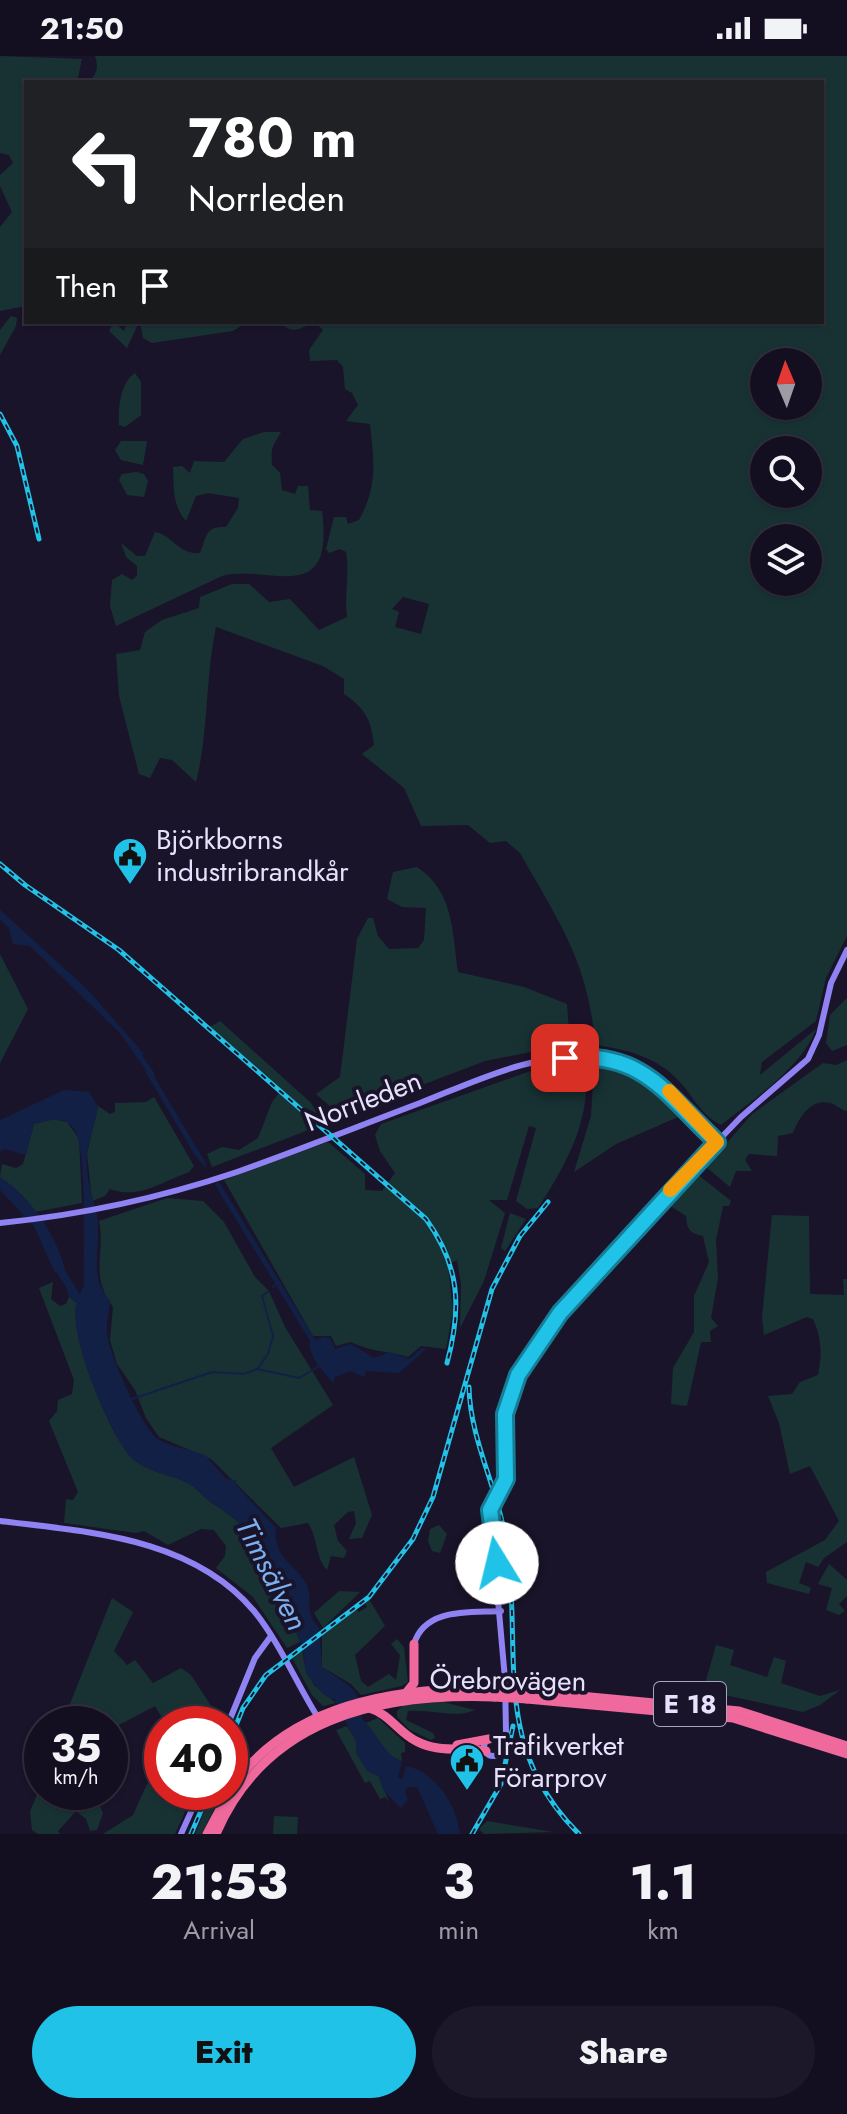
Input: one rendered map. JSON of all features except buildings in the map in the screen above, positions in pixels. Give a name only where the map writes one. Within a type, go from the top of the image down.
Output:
[{"type":"highway","points":[[397,1725],[395,1712],[413,1685],[414,1644]]},
{"type":"highway","points":[[415,1674],[423,1685],[435,1690]]},
{"type":"highway","name":"Örebrovägen","points":[[248,1769],[265,1749],[319,1720],[368,1704],[435,1690],[739,1711],[847,1746]]},
{"type":"highway","name":"Örebrovägen","points":[[406,1697],[494,1693]]},
{"type":"highway","name":"Örebrovägen","points":[[527,1695],[733,1718],[847,1754]]},
{"type":"highway","points":[[368,1704],[384,1713],[411,1739],[438,1748],[486,1751]]},
{"type":"highway","name":"Örebrovägen","points":[[216,1834],[231,1803],[255,1770],[319,1720]]},
{"type":"highway","points":[[438,1748],[490,1738]]},
{"type":"highway","name":"Örebrovägen","points":[[207,1834],[219,1810]]},
{"type":"street","points":[[504,1731],[490,1738],[486,1751],[489,1755],[498,1754],[504,1731],[501,1611],[490,1510],[506,1479],[505,1414],[518,1375],[560,1313],[717,1142],[803,1065],[819,1035],[831,983],[847,950]]},
{"type":"street","name":"Norrleden","points":[[0,1223],[101,1209],[212,1180],[492,1075],[565,1058],[598,1058],[644,1073],[669,1091],[717,1142]]},
{"type":"street","points":[[0,1521],[110,1535],[176,1556],[230,1588],[251,1608],[271,1636],[319,1720]]},
{"type":"street","points":[[414,1644],[424,1626],[439,1617],[501,1611]]},
{"type":"street","points":[[235,1706],[255,1658],[271,1636]]},
{"type":"street","points":[[490,1738],[502,1744]]},
{"type":"street","points":[[181,1834],[192,1810]]},
{"type":"green space","points":[[0,56],[82,59],[77,80],[24,80],[24,305],[0,311],[0,227],[12,212],[0,186],[0,175],[13,163],[9,155],[0,153]]},
{"type":"green space","points":[[95,56],[847,56],[847,936],[826,978],[816,1021],[762,1062],[760,1075],[816,1029],[800,1057],[775,1082],[721,1125],[708,1116],[679,1081],[661,1066],[629,1052],[595,1045],[592,1016],[579,966],[559,922],[520,853],[506,841],[490,843],[468,825],[421,826],[404,788],[362,754],[374,745],[371,729],[362,710],[344,694],[344,679],[323,666],[216,627],[196,782],[172,760],[160,758],[150,778],[139,774],[119,696],[116,654],[140,650],[145,632],[162,620],[199,608],[200,597],[232,584],[249,584],[269,602],[290,599],[319,630],[347,617],[346,552],[340,549],[329,553],[326,549],[334,517],[346,517],[348,524],[359,520],[369,496],[373,462],[370,424],[346,421],[358,405],[352,393],[345,389],[343,367],[337,360],[310,361],[309,350],[323,330],[316,324],[824,324],[824,80],[90,80]],"holes":[[[403,597],[429,604],[421,634],[395,627],[399,612],[392,609]]]},
{"type":"green space","points":[[11,316],[17,318],[16,326],[0,355],[0,330]]},
{"type":"green space","points":[[113,324],[124,331],[126,324],[138,324],[127,348],[109,331]]},
{"type":"green space","points":[[140,324],[244,324],[233,331],[152,343],[143,338]]},
{"type":"green space","points":[[282,324],[310,324],[292,330]]},
{"type":"green space","points":[[135,373],[141,382],[141,415],[125,427],[119,425],[121,396],[126,383]]},
{"type":"green space","points":[[264,432],[281,432],[273,447],[272,465],[280,473],[282,490],[295,494],[298,486],[308,486],[310,510],[322,511],[323,542],[318,561],[308,572],[294,576],[222,576],[116,626],[110,606],[112,580],[122,574],[132,580],[137,576],[137,566],[126,557],[121,543],[137,556],[145,556],[155,532],[186,551],[200,553],[210,530],[226,527],[238,508],[239,498],[208,493],[196,496],[186,521],[176,502],[173,467],[182,466],[190,473],[194,461],[224,462],[243,439]]},
{"type":"green space","points":[[121,441],[147,441],[143,465],[121,460],[115,450]]},
{"type":"green space","points":[[122,474],[144,474],[148,481],[144,497],[127,495],[119,480]]},
{"type":"green space","points":[[417,867],[429,877],[445,900],[458,972],[524,987],[567,1004],[570,1044],[485,1061],[346,1114],[333,1109],[316,1094],[340,1077],[357,939],[368,918],[373,918],[378,936],[389,949],[418,948],[424,940],[426,908],[402,907],[387,899],[393,872]]},
{"type":"green space","points":[[0,954],[28,1009],[0,1063]]},
{"type":"green space","points":[[847,998],[847,1045],[832,1051],[826,1043],[830,1015]]},
{"type":"green space","points":[[220,1021],[310,1102],[319,1115],[309,1121],[311,1129],[212,1167],[207,1154],[222,1147],[239,1150],[258,1138],[272,1102],[282,1089],[210,1027]]},
{"type":"green space","points":[[847,1060],[847,1111],[823,1102],[811,1106],[793,1133],[778,1136],[777,1156],[749,1154],[745,1160],[752,1171],[736,1171],[730,1187],[706,1167],[752,1114],[823,1063],[836,1065]]},
{"type":"green space","points":[[584,1063],[586,1083],[581,1121],[567,1157],[538,1208],[527,1209],[516,1201],[536,1128],[529,1126],[507,1200],[489,1200],[505,1213],[484,1281],[460,1328],[461,1284],[457,1260],[448,1265],[453,1311],[446,1349],[421,1346],[408,1357],[351,1342],[336,1346],[331,1336],[313,1336],[224,1180],[328,1142],[365,1174],[365,1190],[382,1191],[395,1173],[380,1151],[375,1135],[381,1124],[539,1068]]},
{"type":"green space","points":[[594,1064],[643,1082],[685,1114],[616,1144],[574,1172],[591,1116]]},
{"type":"green space","points":[[154,1097],[194,1166],[189,1172],[151,1188],[131,1192],[110,1189],[105,1196],[92,1201],[87,1153],[98,1106],[110,1114],[115,1112],[115,1103],[146,1102]]},
{"type":"green space","points":[[53,1119],[67,1122],[79,1139],[82,1203],[35,1212],[22,1195],[0,1177],[2,1164],[16,1168],[23,1164],[34,1124]]},
{"type":"green space","points":[[697,1174],[731,1201],[729,1206],[723,1206],[716,1240],[718,1278],[711,1318],[718,1326],[710,1331],[711,1342],[701,1342],[687,1406],[671,1404],[673,1368],[694,1332],[694,1296],[709,1262],[703,1236],[692,1232],[686,1216],[669,1205]]},
{"type":"green space","points":[[167,1198],[203,1201],[224,1222],[255,1277],[269,1291],[285,1327],[333,1405],[271,1448],[294,1487],[354,1457],[372,1515],[362,1538],[349,1539],[356,1523],[354,1511],[348,1512],[334,1525],[338,1541],[347,1551],[344,1558],[331,1556],[327,1570],[308,1523],[281,1528],[211,1459],[159,1437],[146,1418],[135,1390],[117,1364],[110,1340],[113,1307],[100,1274],[99,1221]]},
{"type":"green space","points":[[510,1213],[526,1219],[505,1251],[501,1248]]},
{"type":"green space","points":[[772,1215],[809,1216],[810,1294],[844,1295],[843,1279],[847,1279],[847,1542],[824,1558],[818,1567],[806,1562],[799,1583],[811,1588],[809,1594],[767,1583],[766,1572],[825,1540],[839,1521],[810,1466],[790,1474],[779,1423],[768,1396],[792,1394],[800,1382],[818,1375],[821,1353],[816,1326],[813,1319],[807,1317],[764,1335],[762,1317]]},
{"type":"green space","points":[[53,1282],[51,1299],[60,1306],[66,1304],[69,1297],[77,1303],[78,1336],[84,1359],[102,1407],[123,1446],[144,1467],[191,1485],[248,1532],[258,1551],[262,1574],[279,1586],[300,1642],[287,1648],[253,1597],[216,1568],[225,1556],[226,1546],[214,1530],[201,1529],[168,1545],[144,1531],[136,1533],[64,1523],[66,1499],[73,1500],[78,1492],[49,1421],[57,1411],[58,1400],[72,1394],[74,1380],[39,1288]]},
{"type":"green space","points":[[439,1525],[447,1534],[440,1553],[432,1551],[428,1541],[430,1529]]},
{"type":"green space","points":[[829,1564],[847,1580],[847,1596],[839,1604],[845,1611],[839,1615],[826,1610],[832,1588],[818,1584]]},
{"type":"green space","points":[[339,1591],[360,1592],[323,1628],[314,1613]]},
{"type":"green space","points":[[112,1598],[133,1612],[114,1651],[127,1665],[135,1660],[153,1683],[181,1668],[191,1675],[211,1706],[144,1706],[144,1712],[128,1720],[128,1706],[69,1706]]},
{"type":"green space","points":[[369,1599],[385,1626],[355,1655],[361,1681],[368,1687],[389,1674],[396,1680],[400,1655],[391,1644],[397,1639],[404,1647],[408,1682],[361,1695],[351,1684],[322,1667],[322,1634],[355,1609],[359,1612],[367,1607],[365,1602]]},
{"type":"green space","points":[[716,1645],[734,1650],[730,1665],[767,1677],[774,1657],[786,1661],[781,1683],[820,1696],[840,1690],[820,1705],[803,1712],[711,1692],[705,1684]]},
{"type":"green space","points":[[302,1646],[304,1663],[314,1685],[336,1703],[323,1706],[312,1695],[291,1656]]},
{"type":"green space","points":[[443,1702],[475,1710],[460,1714],[408,1711],[406,1720],[433,1733],[435,1738],[431,1740],[410,1730],[397,1717],[397,1711],[404,1705]]},
{"type":"green space","points":[[378,1718],[405,1743],[402,1761],[391,1757],[366,1723]]},
{"type":"green space","points":[[347,1726],[379,1777],[389,1802],[385,1797],[380,1799],[370,1781],[365,1783],[336,1730]]},
{"type":"green space","points":[[144,1791],[144,1810],[186,1810],[175,1834],[103,1834],[133,1815]]},
{"type":"green space","points":[[102,1810],[103,1813],[97,1830],[90,1831],[86,1819],[76,1811],[58,1831],[60,1834],[38,1834],[32,1830],[30,1811]]},
{"type":"green space","points":[[205,1810],[213,1810],[202,1834],[195,1834]]},
{"type":"green space","points":[[274,1816],[298,1817],[297,1834],[273,1834]]},
{"type":"green space","points":[[487,1821],[553,1832],[484,1834],[479,1829]]},
{"type":"water","points":[[0,910],[86,988],[144,1054],[137,1058],[121,1034],[30,946],[13,944],[9,928],[0,919]]},
{"type":"water","points":[[149,1068],[207,1169],[195,1155],[145,1071]]},
{"type":"water","name":"Timsälven","points":[[64,1090],[89,1092],[98,1106],[87,1163],[98,1226],[97,1271],[103,1291],[110,1300],[109,1342],[135,1406],[158,1439],[205,1455],[226,1479],[236,1480],[236,1485],[276,1528],[280,1551],[304,1580],[309,1592],[311,1617],[319,1627],[322,1667],[350,1687],[358,1698],[362,1719],[389,1753],[402,1761],[398,1778],[402,1779],[406,1766],[417,1769],[443,1792],[455,1812],[460,1834],[438,1834],[417,1787],[408,1787],[405,1792],[408,1800],[401,1808],[383,1790],[379,1777],[367,1771],[356,1753],[356,1742],[335,1700],[324,1695],[306,1674],[303,1649],[279,1586],[261,1574],[258,1551],[247,1532],[188,1483],[138,1463],[113,1429],[84,1359],[78,1336],[77,1303],[69,1297],[66,1289],[79,1295],[84,1286],[83,1180],[74,1129],[61,1120],[34,1124],[26,1155],[5,1149],[0,1151],[0,1120]]},
{"type":"water","points":[[0,1177],[22,1195],[41,1218],[56,1244],[65,1270],[55,1273],[34,1226],[0,1190]]},
{"type":"water","points":[[323,1337],[330,1338],[335,1349],[351,1344],[374,1358],[390,1352],[409,1359],[422,1348],[426,1349],[399,1373],[366,1371],[364,1377],[350,1371],[335,1377],[333,1383],[310,1350],[309,1343]]},
{"type":"waterway","points":[[137,1053],[152,1074]]},
{"type":"waterway","points":[[218,1185],[313,1341]]},
{"type":"waterway","points":[[56,1263],[76,1296]]},
{"type":"waterway","points":[[258,1368],[268,1354],[273,1336],[262,1296],[269,1291]]},
{"type":"waterway","points":[[132,1399],[212,1372],[244,1374],[257,1369],[299,1378],[318,1367]]},
{"type":"railway","points":[[0,414],[17,446],[39,539]]},
{"type":"railway","points":[[0,864],[119,950],[426,1219],[446,1254],[455,1288],[455,1324],[447,1363]]},
{"type":"railway","points":[[244,1706],[266,1675],[369,1597],[413,1539],[433,1497],[492,1289],[520,1236],[548,1202]]},
{"type":"railway","points":[[469,1387],[478,1443],[505,1535],[520,1729],[531,1765],[550,1800],[579,1834]]},
{"type":"railway","points":[[472,1834],[501,1784],[513,1726]]},
{"type":"railway","points":[[191,1834],[201,1810]]},
{"type":"slow traffic","points":[[669,1091],[717,1142],[670,1190]]},
{"type":"place","name":"Björkborns industribrandkår","points":[[130,886]]},
{"type":"place","name":"Trafikverket Förarprov","points":[[467,1792]]},
{"type":"route","points":[[497,1563],[490,1510],[506,1479],[505,1414],[518,1375],[536,1344],[560,1313],[717,1142],[662,1084],[644,1073],[598,1058],[565,1058]]}]
